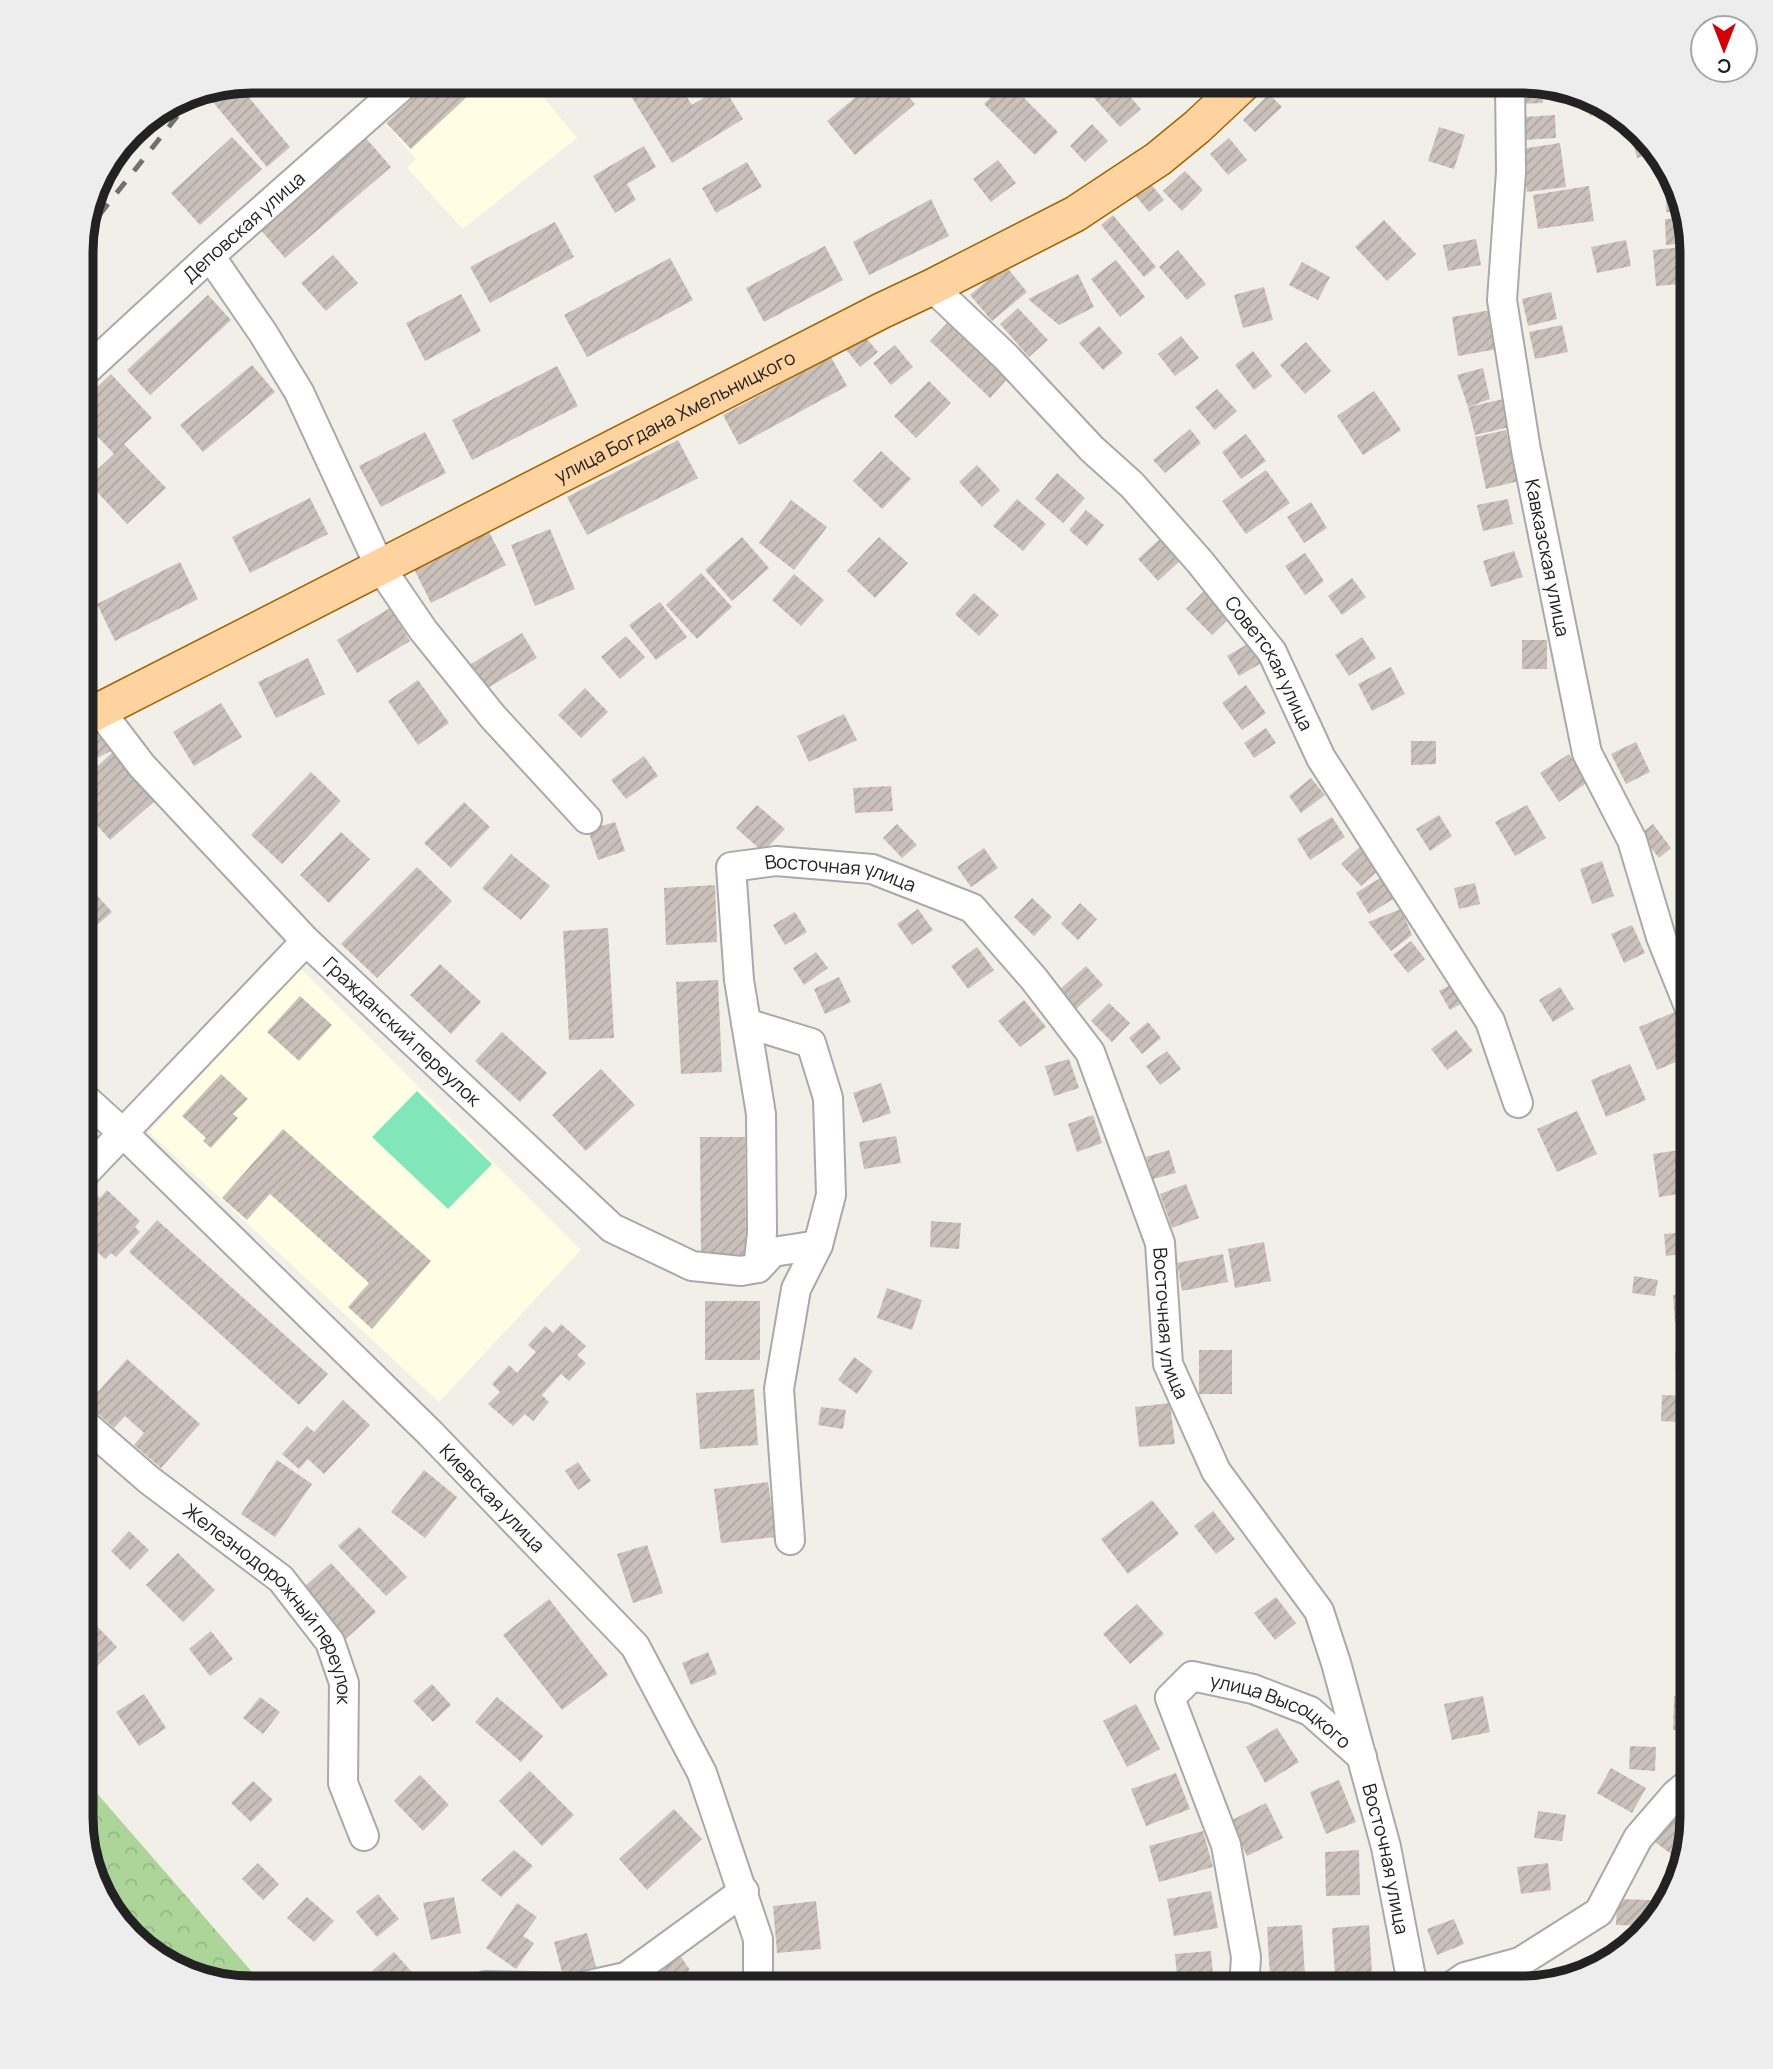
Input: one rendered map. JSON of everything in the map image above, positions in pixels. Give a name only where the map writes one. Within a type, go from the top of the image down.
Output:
[{"type":"main road","name":"улица Богдана Хмельницкого","points":[[93,714],[880,311],[1075,214],[1178,143],[1233,93]]},
{"type":"street","name":"Деповская улица","points":[[93,364],[393,93]]},
{"type":"street","name":"Кавказская улица","points":[[1510,93],[1511,172],[1502,300],[1526,450],[1587,753],[1632,840],[1661,937],[1680,984]]},
{"type":"street","points":[[210,256],[299,391],[380,567],[423,630],[493,717],[587,819]]},
{"type":"street","name":"Советская улица","points":[[932,287],[1006,357],[1092,449],[1132,485],[1200,562],[1272,652],[1321,758],[1490,1021],[1518,1103]]},
{"type":"street","name":"Гражданский переулок","points":[[93,719],[142,766],[306,941],[612,1228],[692,1266],[741,1271],[758,1268]]},
{"type":"street","name":"Восточная улица","points":[[746,1023],[730,867],[776,861],[872,869],[972,908],[1034,979],[1090,1052],[1160,1243],[1168,1364],[1216,1471],[1319,1611],[1386,1847],[1411,1976]]},
{"type":"street","points":[[93,1164],[306,941]]},
{"type":"street","points":[[758,1268],[762,1233],[761,1114],[746,1023],[811,1043],[828,1098],[831,1195],[818,1245],[796,1289],[779,1390],[790,1540]]},
{"type":"street","name":"Киевская улица","points":[[93,1106],[429,1433],[635,1646],[702,1773],[758,1939],[758,1976]]},
{"type":"street","points":[[758,1268],[774,1252],[818,1245]]},
{"type":"street","name":"Железнодорожный переулок","points":[[93,1431],[149,1480],[281,1579],[330,1642],[344,1682],[343,1783],[364,1836]]},
{"type":"street","name":"улица Высоцкого","points":[[1245,1976],[1246,1956],[1226,1844],[1170,1698],[1192,1676],[1253,1689],[1310,1711],[1362,1757]]},
{"type":"street","points":[[1469,1976],[1520,1962],[1599,1912],[1638,1838],[1680,1791]]},
{"type":"street","points":[[627,1976],[744,1891]]},
{"type":"shaded area","points":[[417,93],[540,93],[577,138],[463,229],[407,168],[416,159],[384,122]]},
{"type":"shaded area","points":[[299,967],[581,1250],[439,1402],[149,1132]]},
{"type":"green space","points":[[417,1091],[492,1164],[448,1209],[372,1137]]},
{"type":"green space","points":[[93,1789],[256,1976],[200,1968],[172,1955],[139,1930],[114,1897],[101,1869],[93,1828]]},
{"type":"building","points":[[246,93],[290,147],[267,167],[212,101],[217,97]]},
{"type":"building","points":[[418,93],[471,93],[411,149],[386,123]]},
{"type":"building","points":[[636,93],[684,93],[692,105],[712,93],[727,93],[743,119],[672,163],[631,96]]},
{"type":"building","points":[[861,93],[905,93],[915,104],[855,155],[827,121]]},
{"type":"building","points":[[995,93],[1019,93],[1058,132],[1035,155],[984,104]]},
{"type":"building","points":[[1090,93],[1127,93],[1141,109],[1120,127]]},
{"type":"building","points":[[1518,93],[1543,95],[1543,103],[1518,104]]},
{"type":"building","points":[[1269,94],[1282,107],[1255,132],[1243,120]]},
{"type":"building","points":[[1588,107],[1600,113],[1590,116]]},
{"type":"building","points":[[1555,115],[1556,138],[1524,140],[1523,117]]},
{"type":"building","points":[[1092,124],[1108,141],[1085,162],[1070,146]]},
{"type":"building","points":[[1439,127],[1465,135],[1454,169],[1428,161]]},
{"type":"building","points":[[232,137],[262,169],[200,225],[171,193]]},
{"type":"building","points":[[365,137],[391,167],[285,258],[259,228]]},
{"type":"building","points":[[1229,138],[1247,160],[1228,175],[1210,154]]},
{"type":"building","points":[[1632,138],[1647,155],[1637,158]]},
{"type":"building","points":[[1560,143],[1566,187],[1527,192],[1521,149]]},
{"type":"building","points":[[644,146],[656,167],[627,184],[636,200],[615,213],[593,176]]},
{"type":"building","points":[[998,160],[1016,183],[991,202],[973,179]]},
{"type":"building","points":[[747,162],[762,187],[716,213],[702,188]]},
{"type":"building","points":[[1185,171],[1203,190],[1182,211],[1163,191]]},
{"type":"building","points":[[1150,183],[1164,200],[1149,212],[1135,195]]},
{"type":"building","points":[[1589,186],[1594,221],[1538,229],[1533,195]]},
{"type":"building","points":[[1667,189],[1675,212],[1666,212]]},
{"type":"building","points":[[931,199],[949,236],[869,275],[853,242]]},
{"type":"building","points":[[1113,215],[1156,267],[1144,277],[1101,225]]},
{"type":"building","points":[[1676,218],[1680,244],[1666,245],[1665,219]]},
{"type":"building","points":[[1384,220],[1416,254],[1387,281],[1355,247]]},
{"type":"building","points":[[555,222],[574,257],[490,303],[470,267]]},
{"type":"building","points":[[1476,239],[1481,265],[1448,271],[1443,245]]},
{"type":"building","points":[[1626,240],[1631,266],[1597,273],[1591,247]]},
{"type":"building","points":[[825,246],[843,280],[764,322],[746,288]]},
{"type":"building","points":[[1680,247],[1680,284],[1656,286],[1653,250]]},
{"type":"building","points":[[1178,250],[1206,284],[1187,300],[1159,267]]},
{"type":"building","points":[[333,255],[358,283],[326,311],[301,283]]},
{"type":"building","points":[[670,258],[693,300],[587,357],[564,315]]},
{"type":"building","points":[[1116,260],[1145,297],[1120,317],[1091,279]]},
{"type":"building","points":[[1302,262],[1330,277],[1318,300],[1289,285]]},
{"type":"building","points":[[1005,265],[1027,292],[992,321],[970,295]]},
{"type":"building","points":[[1078,274],[1094,307],[1059,325],[1028,299]]},
{"type":"building","points":[[1264,287],[1273,320],[1243,328],[1234,295]]},
{"type":"building","points":[[1551,292],[1557,319],[1528,326],[1522,299]]},
{"type":"building","points":[[461,294],[481,331],[425,361],[406,323]]},
{"type":"building","points":[[208,295],[231,320],[150,395],[127,370]]},
{"type":"building","points":[[1018,308],[1048,340],[1029,357],[1000,324]]},
{"type":"building","points":[[1496,309],[1503,348],[1458,356],[1452,317]]},
{"type":"building","points":[[950,320],[1009,377],[990,398],[930,341]]},
{"type":"building","points":[[1562,325],[1568,352],[1535,359],[1529,332]]},
{"type":"building","points":[[1099,326],[1123,353],[1103,370],[1079,343]]},
{"type":"building","points":[[862,333],[878,352],[860,367],[844,347]]},
{"type":"building","points":[[1181,336],[1199,358],[1175,376],[1158,354]]},
{"type":"building","points":[[1306,342],[1331,371],[1305,394],[1280,365]]},
{"type":"building","points":[[895,345],[913,367],[891,385],[873,363]]},
{"type":"building","points":[[1253,351],[1272,376],[1254,390],[1235,365]]},
{"type":"building","points":[[831,357],[847,386],[739,445],[723,415]]},
{"type":"building","points":[[252,365],[275,392],[203,452],[180,425]]},
{"type":"building","points":[[557,366],[578,406],[472,460],[452,420]]},
{"type":"building","points":[[1483,368],[1490,399],[1468,407],[1457,375]]},
{"type":"building","points":[[111,374],[152,418],[124,444],[166,488],[127,524],[93,488],[93,474],[114,454],[93,432],[93,391]]},
{"type":"building","points":[[929,381],[951,403],[916,438],[894,416]]},
{"type":"building","points":[[1217,389],[1237,411],[1215,430],[1195,407]]},
{"type":"building","points":[[1374,391],[1401,430],[1363,455],[1337,416]]},
{"type":"building","points":[[1508,398],[1514,426],[1475,435],[1468,407]]},
{"type":"building","points":[[1190,429],[1201,443],[1165,473],[1153,460]]},
{"type":"building","points":[[1506,430],[1519,481],[1486,489],[1475,437]]},
{"type":"building","points":[[425,432],[446,473],[381,507],[359,466]]},
{"type":"building","points":[[1246,434],[1266,461],[1241,479],[1222,452]]},
{"type":"building","points":[[678,440],[698,478],[587,535],[567,497]]},
{"type":"building","points":[[881,451],[911,479],[882,509],[853,481]]},
{"type":"building","points":[[977,465],[1000,490],[982,507],[959,482]]},
{"type":"building","points":[[1266,470],[1290,503],[1246,534],[1222,501]]},
{"type":"building","points":[[1057,473],[1085,498],[1063,523],[1035,499]]},
{"type":"building","points":[[310,498],[328,534],[250,573],[232,537]]},
{"type":"building","points":[[1017,499],[1046,524],[1023,551],[993,526]]},
{"type":"building","points":[[1508,499],[1513,524],[1483,531],[1477,505]]},
{"type":"building","points":[[791,500],[827,527],[794,570],[759,543]]},
{"type":"building","points":[[1311,502],[1327,528],[1304,543],[1287,517]]},
{"type":"building","points":[[1086,510],[1104,525],[1087,546],[1069,530]]},
{"type":"building","points":[[486,526],[506,565],[431,603],[411,563]]},
{"type":"building","points":[[550,529],[575,589],[535,606],[511,545]]},
{"type":"building","points":[[742,537],[769,568],[732,601],[705,570]]},
{"type":"building","points":[[879,537],[908,563],[875,598],[847,571]]},
{"type":"building","points":[[1160,539],[1180,561],[1158,581],[1138,559]]},
{"type":"building","points":[[1514,551],[1523,577],[1491,587],[1483,561]]},
{"type":"building","points":[[1305,553],[1324,581],[1305,595],[1285,566]]},
{"type":"building","points":[[180,562],[198,599],[115,641],[97,604]]},
{"type":"building","points":[[701,573],[732,607],[697,639],[666,605]]},
{"type":"building","points":[[794,574],[824,600],[801,626],[772,600]]},
{"type":"building","points":[[1352,578],[1366,597],[1342,615],[1328,596]]},
{"type":"building","points":[[1207,588],[1233,615],[1212,635],[1186,609]]},
{"type":"building","points":[[974,593],[999,615],[979,636],[955,614]]},
{"type":"building","points":[[660,602],[687,637],[656,660],[629,625]]},
{"type":"building","points":[[390,608],[410,641],[357,673],[337,640]]},
{"type":"building","points":[[522,633],[537,658],[481,692],[466,667]]},
{"type":"building","points":[[626,636],[645,657],[620,679],[601,657]]},
{"type":"building","points":[[1362,637],[1376,658],[1349,676],[1335,655]]},
{"type":"building","points":[[1256,639],[1268,659],[1239,676],[1227,656]]},
{"type":"building","points":[[1522,640],[1547,640],[1547,669],[1522,669]]},
{"type":"building","points":[[308,658],[325,694],[276,718],[258,682]]},
{"type":"building","points":[[1391,667],[1405,694],[1372,711],[1358,684]]},
{"type":"building","points":[[418,680],[449,723],[418,745],[388,701]]},
{"type":"building","points":[[1246,685],[1266,713],[1242,730],[1222,703]]},
{"type":"building","points":[[585,688],[608,712],[581,738],[558,715]]},
{"type":"building","points":[[221,703],[242,737],[194,766],[173,732]]},
{"type":"building","points":[[844,714],[857,740],[809,762],[797,736]]},
{"type":"building","points":[[97,724],[111,751],[93,760],[93,726]]},
{"type":"building","points":[[1266,728],[1276,743],[1254,758],[1244,743]]},
{"type":"building","points":[[1411,741],[1436,741],[1436,764],[1411,765]]},
{"type":"building","points":[[1636,742],[1650,772],[1626,784],[1611,754]]},
{"type":"building","points":[[113,752],[156,800],[110,840],[93,821],[93,770]]},
{"type":"building","points":[[1569,754],[1588,782],[1559,802],[1540,773]]},
{"type":"building","points":[[644,756],[658,776],[626,799],[611,780]]},
{"type":"building","points":[[311,772],[341,801],[282,864],[251,835]]},
{"type":"building","points":[[1311,778],[1325,795],[1301,813],[1289,796]]},
{"type":"building","points":[[891,786],[893,811],[855,813],[853,788]]},
{"type":"building","points":[[464,802],[490,827],[451,868],[424,843]]},
{"type":"building","points":[[757,805],[785,829],[763,852],[736,828]]},
{"type":"building","points":[[1527,805],[1546,838],[1515,856],[1495,822]]},
{"type":"building","points":[[1439,815],[1452,836],[1430,851],[1416,829]]},
{"type":"building","points":[[1332,817],[1345,837],[1310,860],[1297,839]]},
{"type":"building","points":[[615,822],[625,851],[598,860],[588,830]]},
{"type":"building","points":[[897,824],[917,845],[902,858],[883,838]]},
{"type":"building","points":[[1653,824],[1671,848],[1659,858],[1640,834]]},
{"type":"building","points":[[341,832],[370,859],[329,903],[300,875]]},
{"type":"building","points":[[1360,847],[1380,869],[1361,886],[1341,864]]},
{"type":"building","points":[[984,848],[998,868],[971,887],[957,867]]},
{"type":"building","points":[[511,854],[550,886],[521,920],[482,888]]},
{"type":"building","points":[[1602,861],[1614,896],[1592,904],[1580,869]]},
{"type":"building","points":[[417,867],[452,901],[377,978],[341,944]]},
{"type":"building","points":[[1385,875],[1398,896],[1369,914],[1356,893]]},
{"type":"building","points":[[1475,883],[1480,904],[1459,909],[1454,888]]},
{"type":"building","points":[[715,885],[717,942],[666,945],[664,888]]},
{"type":"building","points":[[93,891],[112,912],[93,929]]},
{"type":"building","points":[[1032,898],[1052,917],[1034,936],[1014,917]]},
{"type":"building","points":[[1080,903],[1097,919],[1078,940],[1061,924]]},
{"type":"building","points":[[918,909],[933,930],[912,945],[897,924]]},
{"type":"building","points":[[1401,909],[1412,935],[1391,951],[1368,922]]},
{"type":"building","points":[[795,912],[807,932],[785,945],[773,925]]},
{"type":"building","points":[[1632,925],[1645,953],[1624,963],[1611,934]]},
{"type":"building","points":[[608,928],[614,1038],[569,1040],[563,931]]},
{"type":"building","points":[[1411,941],[1425,959],[1408,973],[1393,955]]},
{"type":"building","points":[[977,947],[994,970],[968,989],[951,966]]},
{"type":"building","points":[[816,952],[828,968],[804,985],[793,968]]},
{"type":"building","points":[[440,964],[481,1002],[451,1034],[410,995]]},
{"type":"building","points":[[1086,966],[1103,985],[1076,1009],[1059,990]]},
{"type":"building","points":[[839,977],[851,1002],[825,1014],[814,989]]},
{"type":"building","points":[[718,980],[722,1072],[681,1074],[676,982]]},
{"type":"building","points":[[1456,982],[1466,1001],[1450,1010],[1439,991]]},
{"type":"building","points":[[1560,987],[1574,1009],[1553,1022],[1539,1000]]},
{"type":"building","points":[[300,996],[332,1025],[299,1061],[267,1032]]},
{"type":"building","points":[[1024,1000],[1046,1027],[1020,1047],[998,1021]]},
{"type":"building","points":[[1109,1003],[1130,1023],[1112,1042],[1091,1021]]},
{"type":"building","points":[[1677,1011],[1680,1018],[1680,1060],[1657,1070],[1639,1027]]},
{"type":"building","points":[[1148,1022],[1161,1038],[1142,1054],[1129,1038]]},
{"type":"building","points":[[1456,1030],[1473,1051],[1447,1070],[1431,1049]]},
{"type":"building","points":[[502,1032],[547,1073],[520,1102],[475,1061]]},
{"type":"building","points":[[1167,1051],[1181,1069],[1160,1085],[1146,1066]]},
{"type":"building","points":[[1069,1059],[1079,1088],[1054,1096],[1045,1066]]},
{"type":"building","points":[[1630,1064],[1646,1100],[1606,1117],[1591,1080]]},
{"type":"building","points":[[601,1069],[635,1105],[586,1151],[552,1115]]},
{"type":"building","points":[[221,1074],[248,1099],[233,1114],[238,1118],[211,1148],[203,1141],[206,1138],[182,1116]]},
{"type":"building","points":[[881,1083],[891,1113],[863,1123],[853,1093]]},
{"type":"building","points":[[1577,1111],[1597,1154],[1557,1172],[1537,1129]]},
{"type":"building","points":[[1093,1115],[1102,1143],[1077,1152],[1068,1124]]},
{"type":"building","points":[[283,1129],[431,1261],[372,1329],[348,1307],[369,1283],[270,1194],[247,1220],[222,1198]]},
{"type":"building","points":[[896,1136],[901,1163],[864,1169],[859,1142]]},
{"type":"building","points":[[700,1137],[745,1137],[746,1255],[701,1256]]},
{"type":"building","points":[[1169,1150],[1176,1173],[1153,1179],[1146,1157]]},
{"type":"building","points":[[1680,1150],[1680,1194],[1659,1197],[1653,1154]]},
{"type":"building","points":[[1186,1184],[1199,1218],[1172,1228],[1160,1194]]},
{"type":"building","points":[[107,1190],[140,1221],[135,1227],[140,1232],[116,1257],[111,1253],[105,1259],[93,1248],[93,1192],[100,1198]]},
{"type":"building","points":[[157,1220],[328,1374],[299,1405],[129,1252]]},
{"type":"building","points":[[931,1221],[961,1223],[959,1249],[930,1247]]},
{"type":"building","points":[[1680,1233],[1680,1254],[1666,1256],[1664,1234]]},
{"type":"building","points":[[1264,1242],[1271,1281],[1235,1288],[1228,1249]]},
{"type":"building","points":[[1223,1254],[1228,1282],[1182,1291],[1177,1263]]},
{"type":"building","points":[[1634,1276],[1658,1280],[1655,1296],[1632,1293]]},
{"type":"building","points":[[887,1288],[922,1300],[912,1330],[877,1318]]},
{"type":"building","points":[[1673,1295],[1680,1295],[1680,1323],[1675,1323]]},
{"type":"building","points":[[705,1301],[760,1301],[760,1360],[705,1360]]},
{"type":"building","points":[[561,1324],[586,1346],[577,1355],[586,1363],[569,1381],[561,1374],[542,1395],[549,1402],[533,1421],[525,1414],[513,1426],[488,1404],[500,1392],[492,1384],[509,1365],[517,1373],[536,1352],[528,1345],[545,1326],[553,1333]]},
{"type":"building","points":[[1199,1350],[1232,1350],[1232,1394],[1199,1394]]},
{"type":"building","points":[[1675,1352],[1680,1352],[1680,1375],[1676,1375]]},
{"type":"building","points":[[854,1357],[873,1371],[857,1394],[838,1380]]},
{"type":"building","points":[[127,1359],[200,1424],[161,1468],[134,1445],[144,1433],[125,1416],[114,1428],[93,1409],[93,1397]]},
{"type":"building","points":[[754,1389],[758,1445],[700,1449],[696,1393]]},
{"type":"building","points":[[1662,1395],[1680,1396],[1680,1422],[1661,1421]]},
{"type":"building","points":[[343,1400],[370,1425],[324,1474],[308,1459],[299,1469],[282,1454],[307,1426],[314,1432]]},
{"type":"building","points":[[1170,1403],[1175,1444],[1139,1447],[1135,1407]]},
{"type":"building","points":[[821,1407],[846,1410],[843,1429],[818,1425]]},
{"type":"building","points":[[277,1460],[312,1484],[275,1537],[241,1514]]},
{"type":"building","points":[[578,1462],[591,1481],[578,1490],[565,1471]]},
{"type":"building","points":[[424,1470],[457,1497],[425,1538],[391,1512]]},
{"type":"building","points":[[768,1482],[776,1537],[721,1543],[714,1489]]},
{"type":"building","points":[[1152,1500],[1179,1534],[1128,1574],[1101,1539]]},
{"type":"building","points":[[1213,1511],[1235,1539],[1216,1554],[1194,1526]]},
{"type":"building","points":[[359,1527],[407,1577],[386,1596],[338,1546]]},
{"type":"building","points":[[129,1531],[149,1550],[130,1570],[111,1551]]},
{"type":"building","points":[[647,1545],[663,1593],[633,1603],[617,1554]]},
{"type":"building","points":[[178,1553],[215,1590],[183,1622],[146,1585]]},
{"type":"building","points":[[331,1563],[376,1612],[341,1643],[296,1594]]},
{"type":"building","points":[[1276,1597],[1296,1623],[1275,1640],[1254,1613]]},
{"type":"building","points":[[549,1599],[608,1675],[562,1710],[503,1635]]},
{"type":"building","points":[[1137,1604],[1164,1634],[1130,1664],[1103,1634]]},
{"type":"building","points":[[95,1624],[117,1647],[95,1668],[93,1666]]},
{"type":"building","points":[[211,1631],[233,1659],[210,1676],[189,1649]]},
{"type":"building","points":[[708,1652],[717,1674],[691,1685],[682,1663]]},
{"type":"building","points":[[432,1684],[451,1705],[433,1722],[413,1701]]},
{"type":"building","points":[[144,1694],[166,1728],[139,1746],[116,1712]]},
{"type":"building","points":[[1483,1696],[1490,1732],[1452,1740],[1444,1704]]},
{"type":"building","points":[[1674,1696],[1680,1696],[1680,1730],[1673,1730]]},
{"type":"building","points":[[260,1697],[280,1712],[263,1734],[243,1718]]},
{"type":"building","points":[[497,1697],[543,1736],[521,1762],[475,1722]]},
{"type":"building","points":[[1136,1704],[1160,1749],[1127,1767],[1103,1721]]},
{"type":"building","points":[[1277,1728],[1299,1762],[1265,1783],[1246,1747]]},
{"type":"building","points":[[1630,1746],[1656,1747],[1655,1771],[1629,1769]]},
{"type":"building","points":[[1611,1768],[1646,1788],[1632,1813],[1597,1793]]},
{"type":"building","points":[[530,1771],[574,1815],[542,1846],[499,1801]]},
{"type":"building","points":[[1176,1773],[1190,1809],[1146,1826],[1131,1789]]},
{"type":"building","points":[[420,1775],[449,1805],[423,1831],[394,1801]]},
{"type":"building","points":[[1339,1780],[1356,1822],[1326,1834],[1310,1792]]},
{"type":"building","points":[[253,1781],[273,1800],[251,1822],[231,1803]]},
{"type":"building","points":[[1266,1803],[1283,1838],[1247,1856],[1230,1821]]},
{"type":"building","points":[[674,1809],[702,1839],[647,1890],[619,1859]]},
{"type":"building","points":[[1538,1811],[1566,1815],[1562,1841],[1534,1838]]},
{"type":"building","points":[[1680,1811],[1675,1857],[1655,1842]]},
{"type":"building","points":[[1203,1831],[1213,1867],[1159,1882],[1149,1846]]},
{"type":"building","points":[[514,1850],[533,1866],[501,1897],[481,1880]]},
{"type":"building","points":[[1359,1850],[1360,1895],[1326,1896],[1325,1852]]},
{"type":"building","points":[[258,1863],[279,1884],[263,1900],[242,1879]]},
{"type":"building","points":[[1548,1863],[1551,1890],[1521,1894],[1517,1867]]},
{"type":"building","points":[[1211,1891],[1218,1928],[1174,1936],[1167,1899]]},
{"type":"building","points":[[378,1894],[399,1919],[377,1937],[356,1912]]},
{"type":"building","points":[[307,1897],[334,1921],[314,1942],[287,1918]]},
{"type":"building","points":[[454,1897],[461,1933],[431,1940],[423,1903]]},
{"type":"building","points":[[1617,1899],[1651,1900],[1650,1910],[1638,1926],[1616,1925]]},
{"type":"building","points":[[816,1901],[821,1949],[777,1953],[773,1906]]},
{"type":"building","points":[[517,1903],[537,1917],[523,1936],[534,1943],[516,1969],[486,1948]]},
{"type":"building","points":[[1454,1919],[1464,1944],[1437,1955],[1427,1929]]},
{"type":"building","points":[[1302,1925],[1305,1976],[1270,1976],[1267,1927]]},
{"type":"building","points":[[1369,1925],[1372,1973],[1335,1976],[1332,1928]]},
{"type":"building","points":[[587,1933],[596,1967],[563,1976],[554,1942]]},
{"type":"building","points":[[675,1948],[690,1970],[681,1976],[659,1976],[652,1965]]},
{"type":"building","points":[[1211,1951],[1213,1976],[1177,1976],[1175,1954]]},
{"type":"building","points":[[394,1952],[415,1976],[375,1976],[371,1972]]},
{"type":"railway","points":[[96,219],[184,108]]},
{"type":"railway","points":[[103,195],[126,154]]}]
